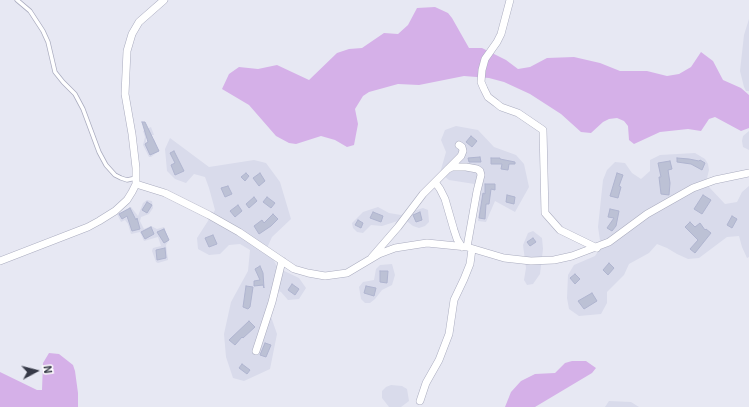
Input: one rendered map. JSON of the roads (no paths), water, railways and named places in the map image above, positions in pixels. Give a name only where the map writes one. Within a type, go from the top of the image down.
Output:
[{"type":"street","points":[[0,261],[88,227],[115,211],[127,200],[136,181],[132,134],[125,94],[127,51],[132,34],[139,22],[164,0]]},
{"type":"street","points":[[510,0],[498,42],[485,58],[481,82],[488,97],[501,107],[518,113],[543,130],[545,213],[560,230],[597,248]]},
{"type":"street","points":[[370,260],[423,194],[461,156],[463,151],[462,147],[459,145]]},
{"type":"street","points":[[420,401],[426,383],[439,360],[449,334],[454,300],[470,264],[467,248],[481,176],[480,171],[477,169],[452,167],[448,169]]},
{"type":"street","points":[[136,181],[171,196],[240,232],[294,269],[325,276],[347,273],[395,248],[427,243],[467,248],[504,258],[531,261],[554,260],[572,256],[597,248],[609,242],[647,214],[693,188],[714,180],[749,173]]},
{"type":"street","points":[[435,182],[445,199],[456,235],[467,248]]},
{"type":"street","points":[[256,351],[272,302],[282,261]]},
{"type":"lane","points":[[17,0],[30,12],[43,31],[48,42],[55,72],[75,94],[83,109],[99,152],[106,165],[115,175],[127,180],[136,181]]}]
